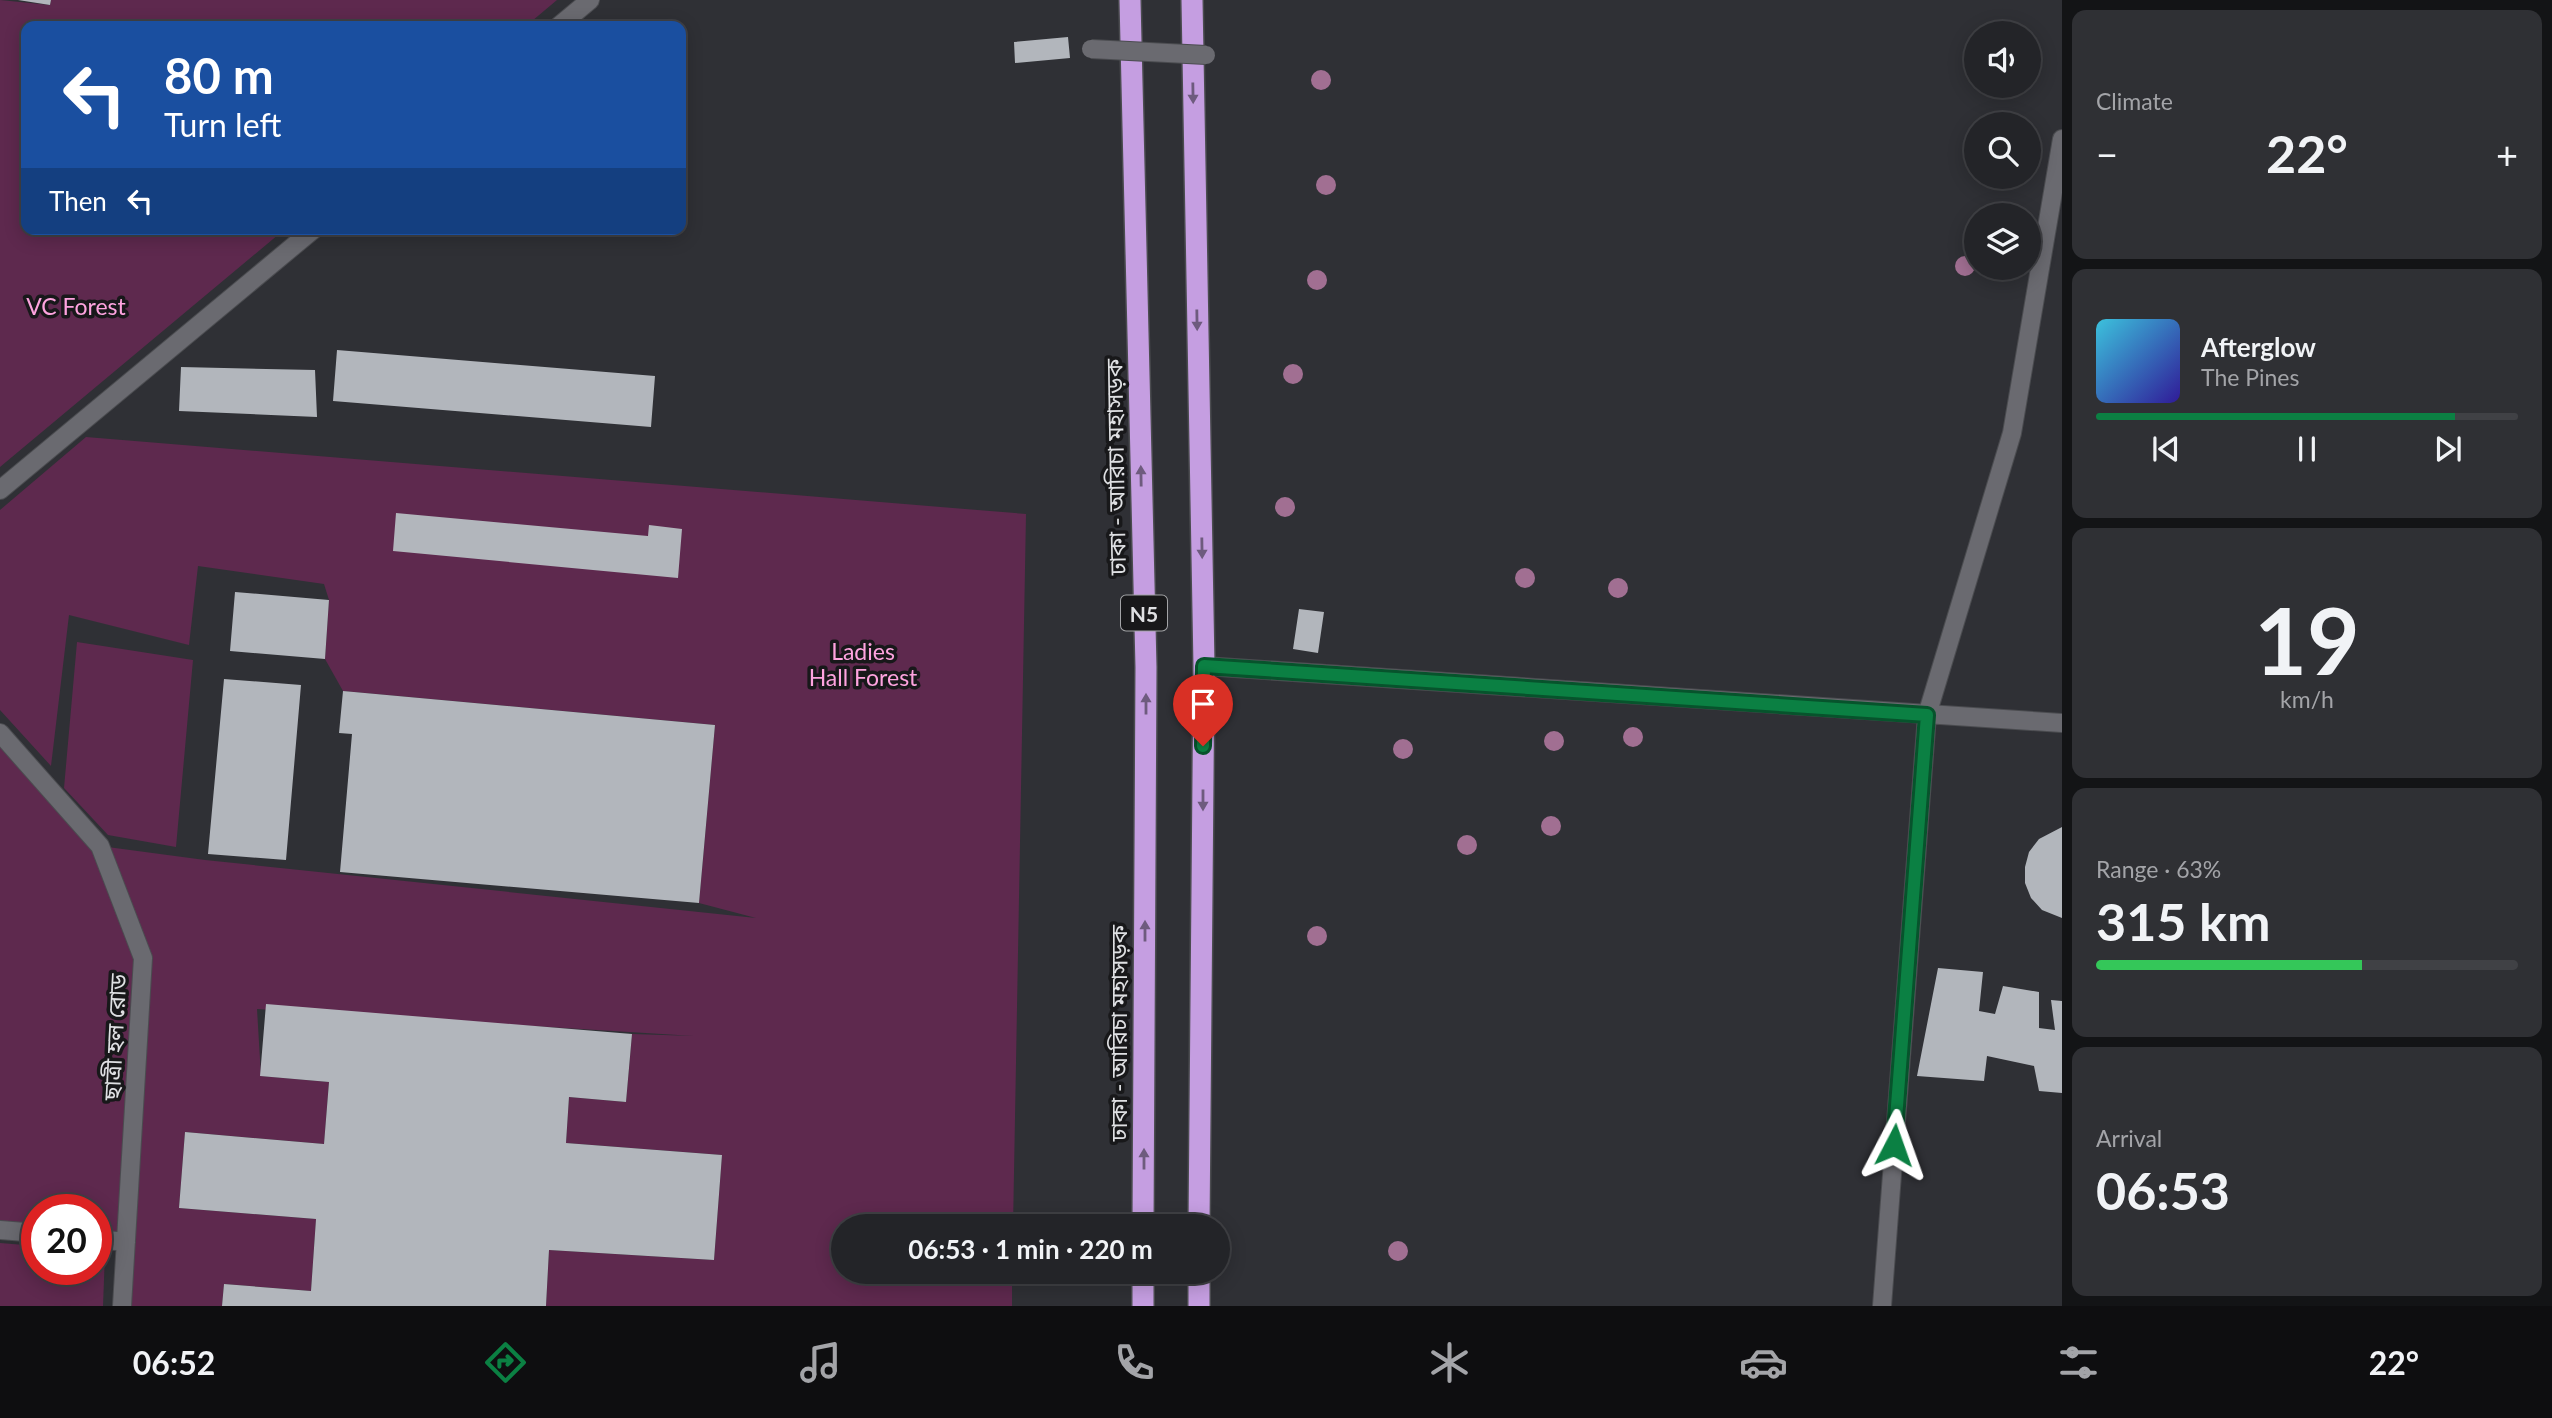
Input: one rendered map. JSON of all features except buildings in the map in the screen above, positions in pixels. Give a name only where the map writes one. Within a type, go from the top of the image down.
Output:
[{"type":"highway","name":"ঢাকা - আরিচা মহাসড়ক","points":[[1130,0],[1146,667],[1143,1214]]},
{"type":"highway","points":[[1192,0],[1204,666],[1199,1214]]},
{"type":"highway","points":[[1143,1284],[1143,1306]]},
{"type":"highway","points":[[1199,1284],[1199,1306]]},
{"type":"street","points":[[565,21],[590,0]]},
{"type":"street","points":[[1091,49],[1206,55]]},
{"type":"street","points":[[1882,1306],[1927,715],[2012,433],[2062,139]]},
{"type":"street","points":[[0,490],[307,235]]},
{"type":"street","points":[[1204,666],[2062,723]]},
{"type":"street","name":"ছাত্রী হল রোড","points":[[0,733],[100,846],[143,958],[122,1306]]},
{"type":"street","points":[[0,1230],[21,1232]]},
{"type":"street","points":[[112,1241],[126,1242]]},
{"type":"green space","name":"VC Forest","points":[[0,0],[50,5],[51,0],[557,0],[532,21],[21,21],[21,235],[278,235],[0,467]]},
{"type":"green space","name":"Ladies Hall Forest","points":[[86,437],[1026,514],[1013,1214],[831,1214],[831,1284],[1012,1284],[1012,1306],[546,1306],[549,1250],[714,1260],[722,1155],[566,1143],[569,1097],[626,1102],[632,1034],[694,1036],[257,1009],[261,1076],[329,1082],[324,1144],[185,1132],[179,1208],[316,1219],[311,1291],[224,1284],[222,1306],[123,1306],[143,958],[126,1242],[112,1241],[112,1194],[21,1194],[21,1232],[0,1230],[0,733],[100,846],[205,860],[756,918],[699,903],[715,725],[343,691],[325,659],[329,600],[324,584],[198,566],[189,645],[69,615],[51,766],[0,710],[0,510]]},
{"type":"green space","points":[[77,642],[193,660],[176,847],[108,835],[64,788]]},
{"type":"green space","points":[[0,1243],[21,1245],[21,1285],[104,1285],[103,1306],[0,1306]]},
{"type":"route","points":[[1203,746],[1204,666],[1927,715],[1894,1145]]}]
